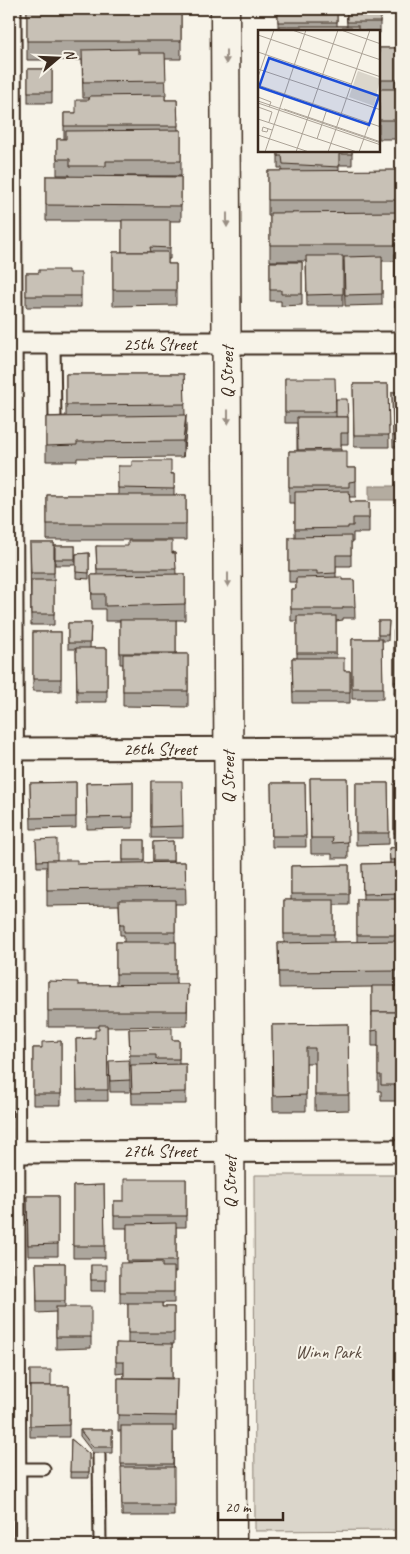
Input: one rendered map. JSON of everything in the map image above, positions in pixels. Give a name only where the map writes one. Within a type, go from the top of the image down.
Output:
[{"type":"main road","name":"Q Street","points":[[226,9],[232,1545]]},
{"type":"street","name":"25th Street","points":[[12,343],[401,344]]},
{"type":"street","name":"26th Street","points":[[13,749],[401,748]]},
{"type":"street","name":"27th Street","points":[[14,1152],[401,1151]]},
{"type":"lane","points":[[15,9],[12,343],[14,1152],[20,1545]]},
{"type":"lane","points":[[54,343],[55,420]]},
{"type":"lane","points":[[99,1455],[100,1545]]},
{"type":"lane","points":[[20,1469],[44,1469]]},
{"type":"green space","name":"Winn Park","points":[[254,1175],[401,1175],[401,1530],[255,1531]]},
{"type":"shaded area","points":[[369,486],[401,486],[401,500],[369,500]]},
{"type":"building","points":[[27,9],[181,9],[181,41],[27,41]]},
{"type":"building","points":[[278,9],[337,9],[337,22],[278,22]]},
{"type":"building","points":[[347,9],[380,9],[380,22],[347,22]]},
{"type":"building","points":[[396,9],[401,9],[401,24],[396,24]]},
{"type":"building","points":[[279,26],[358,26],[358,30],[279,30]]},
{"type":"building","points":[[396,30],[401,30],[401,48],[396,48]]},
{"type":"building","points":[[380,48],[401,48],[401,80],[380,80]]},
{"type":"building","points":[[138,49],[138,53],[165,53],[166,81],[83,82],[82,50]]},
{"type":"building","points":[[28,69],[52,69],[52,92],[28,92]]},
{"type":"building","points":[[380,89],[401,89],[401,120],[380,120]]},
{"type":"building","points":[[165,95],[165,100],[177,100],[178,126],[64,126],[64,113],[76,113],[76,100],[89,100],[90,96]]},
{"type":"building","points":[[181,130],[181,161],[106,161],[106,166],[70,166],[70,159],[57,159],[57,139],[66,139],[66,131]]},
{"type":"building","points":[[278,152],[352,152],[352,154],[339,154],[339,167],[283,164],[282,156],[278,156]]},
{"type":"building","points":[[401,170],[401,200],[268,200],[268,171]]},
{"type":"building","points":[[46,176],[181,177],[181,206],[46,205]]},
{"type":"building","points":[[401,212],[401,245],[270,245],[270,213]]},
{"type":"building","points":[[122,220],[170,220],[170,248],[150,247],[151,252],[122,252]]},
{"type":"building","points":[[113,252],[168,252],[168,264],[176,264],[176,290],[113,290]]},
{"type":"building","points":[[395,254],[401,254],[401,296],[395,296]]},
{"type":"building","points":[[306,256],[343,256],[343,294],[307,295]]},
{"type":"building","points":[[382,256],[382,294],[345,295],[344,257]]},
{"type":"building","points":[[270,262],[302,262],[302,294],[281,294],[281,290],[270,290]]},
{"type":"building","points":[[39,270],[68,270],[68,273],[81,273],[81,296],[26,296],[26,273],[39,273]]},
{"type":"building","points":[[66,374],[184,374],[185,404],[66,405]]},
{"type":"building","points":[[285,378],[335,378],[336,412],[285,412]]},
{"type":"building","points":[[353,384],[388,384],[389,435],[354,435]]},
{"type":"building","points":[[392,392],[401,392],[401,436],[393,436]]},
{"type":"building","points":[[336,399],[347,399],[348,417],[336,417]]},
{"type":"building","points":[[186,415],[183,441],[77,442],[77,445],[46,446],[46,417]]},
{"type":"building","points":[[297,417],[348,417],[348,433],[341,433],[341,449],[298,450]]},
{"type":"building","points":[[289,451],[347,451],[347,468],[356,468],[356,481],[349,482],[349,487],[289,487]]},
{"type":"building","points":[[132,461],[171,461],[171,474],[174,474],[174,489],[118,488],[118,466],[132,466]]},
{"type":"building","points":[[349,491],[350,502],[369,502],[369,518],[353,518],[353,526],[348,526],[348,528],[295,529],[295,492]]},
{"type":"building","points":[[47,495],[186,495],[186,524],[47,524]]},
{"type":"building","points":[[351,536],[351,555],[336,555],[336,573],[317,574],[317,571],[289,571],[289,537]]},
{"type":"building","points":[[128,541],[172,541],[172,553],[175,553],[176,569],[97,569],[96,546],[128,546]]},
{"type":"building","points":[[30,543],[54,543],[54,573],[31,573]]},
{"type":"building","points":[[55,546],[75,546],[75,559],[55,559]]},
{"type":"building","points":[[89,553],[89,573],[76,572],[76,554]]},
{"type":"building","points":[[185,574],[185,604],[105,606],[105,594],[92,594],[91,575]]},
{"type":"building","points":[[342,577],[342,580],[354,580],[355,607],[343,607],[343,609],[291,609],[291,589],[296,589],[296,578]]},
{"type":"building","points":[[31,580],[54,580],[54,614],[31,614]]},
{"type":"building","points":[[297,616],[336,616],[336,653],[297,653]]},
{"type":"building","points":[[120,620],[176,620],[176,653],[120,653]]},
{"type":"building","points":[[378,621],[389,621],[388,635],[378,635]]},
{"type":"building","points":[[68,623],[91,623],[90,643],[68,643]]},
{"type":"building","points":[[394,631],[401,631],[401,682],[394,682]]},
{"type":"building","points":[[33,632],[61,632],[61,679],[33,679]]},
{"type":"building","points":[[352,639],[382,639],[383,688],[352,688]]},
{"type":"building","points":[[76,648],[107,648],[107,691],[77,691]]},
{"type":"building","points":[[123,654],[188,654],[188,691],[123,691]]},
{"type":"building","points":[[292,658],[344,658],[344,671],[350,671],[350,692],[293,692]]},
{"type":"building","points":[[310,778],[347,778],[348,842],[332,843],[333,838],[311,838]]},
{"type":"building","points":[[151,781],[182,781],[183,826],[151,827]]},
{"type":"building","points":[[76,782],[76,817],[31,818],[30,783]]},
{"type":"building","points":[[133,782],[133,817],[87,818],[86,783]]},
{"type":"building","points":[[271,783],[305,783],[306,836],[272,836]]},
{"type":"building","points":[[356,783],[388,783],[389,833],[356,833]]},
{"type":"building","points":[[394,784],[401,784],[401,833],[394,833]]},
{"type":"building","points":[[9,785],[12,785],[13,841],[9,841]]},
{"type":"building","points":[[57,839],[57,860],[37,861],[36,840]]},
{"type":"building","points":[[123,840],[144,840],[144,860],[123,860]]},
{"type":"building","points":[[173,841],[173,861],[153,861],[153,842]]},
{"type":"building","points":[[401,847],[401,860],[390,860],[389,848]]},
{"type":"building","points":[[47,860],[77,860],[77,864],[185,862],[186,888],[47,890]]},
{"type":"building","points":[[401,863],[401,893],[363,894],[362,864]]},
{"type":"building","points":[[349,865],[349,894],[291,894],[291,866]]},
{"type":"building","points":[[357,899],[401,899],[401,935],[357,935]]},
{"type":"building","points":[[119,900],[175,900],[175,932],[124,932],[124,924],[120,924]]},
{"type":"building","points":[[284,900],[334,900],[334,934],[284,934]]},
{"type":"building","points":[[398,941],[398,971],[279,972],[278,943]]},
{"type":"building","points":[[116,942],[176,942],[176,974],[116,974]]},
{"type":"building","points":[[48,981],[78,982],[78,985],[188,984],[187,1011],[48,1011]]},
{"type":"building","points":[[372,986],[401,986],[401,1012],[372,1012]]},
{"type":"building","points":[[372,1012],[401,1012],[401,1085],[381,1085],[381,1075],[378,1075],[378,1030],[372,1031]]},
{"type":"building","points":[[348,1024],[349,1095],[315,1095],[315,1048],[306,1048],[306,1095],[273,1096],[272,1025]]},
{"type":"building","points":[[99,1025],[107,1025],[108,1090],[77,1090],[76,1039],[95,1038],[95,1030],[99,1030]]},
{"type":"building","points":[[172,1028],[172,1040],[179,1040],[179,1059],[156,1059],[156,1055],[130,1055],[129,1029]]},
{"type":"building","points":[[61,1041],[61,1094],[33,1094],[33,1048],[42,1048],[42,1042]]},
{"type":"building","points":[[129,1060],[130,1080],[110,1081],[109,1061]]},
{"type":"building","points":[[186,1064],[186,1092],[132,1093],[131,1065]]},
{"type":"building","points":[[124,1179],[186,1179],[186,1216],[114,1216],[114,1201],[124,1201]]},
{"type":"building","points":[[104,1185],[105,1246],[73,1246],[73,1186]]},
{"type":"building","points":[[27,1196],[58,1196],[58,1244],[28,1245]]},
{"type":"building","points":[[176,1223],[176,1261],[127,1261],[127,1224]]},
{"type":"building","points":[[162,1262],[162,1267],[174,1267],[174,1292],[120,1292],[120,1263]]},
{"type":"building","points":[[36,1263],[65,1263],[65,1301],[37,1301]]},
{"type":"building","points":[[91,1265],[106,1265],[106,1280],[91,1280]]},
{"type":"building","points":[[128,1303],[162,1303],[162,1307],[174,1307],[174,1333],[128,1333]]},
{"type":"building","points":[[56,1307],[91,1307],[91,1337],[56,1337]]},
{"type":"building","points":[[116,1343],[172,1344],[172,1378],[124,1378],[124,1362],[116,1362]]},
{"type":"building","points":[[30,1370],[51,1370],[51,1386],[30,1386]]},
{"type":"building","points":[[118,1378],[177,1379],[176,1416],[118,1415]]},
{"type":"building","points":[[30,1386],[69,1386],[69,1425],[30,1426]]},
{"type":"building","points":[[121,1426],[173,1426],[173,1464],[121,1464]]},
{"type":"building","points":[[80,1430],[112,1430],[112,1447],[93,1447]]},
{"type":"building","points":[[71,1439],[89,1454],[89,1472],[70,1472]]},
{"type":"building","points":[[121,1467],[174,1467],[174,1505],[122,1505]]}]
